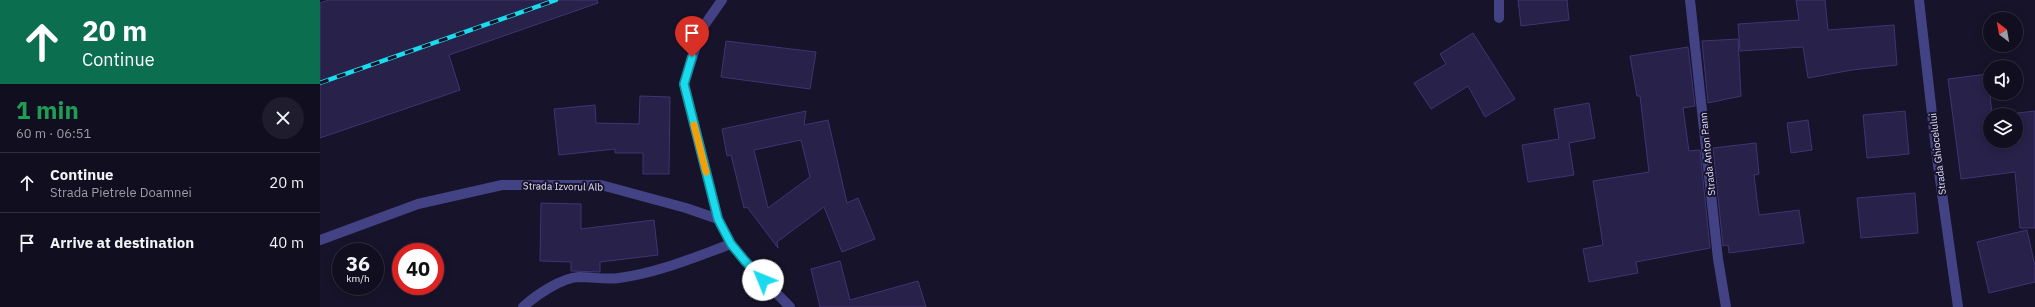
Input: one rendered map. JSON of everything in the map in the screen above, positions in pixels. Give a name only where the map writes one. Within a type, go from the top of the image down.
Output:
[{"type":"street","points":[[722,0],[701,30],[684,84],[718,219],[731,244],[745,261],[790,307]]},
{"type":"street","points":[[1499,0],[1499,18]]},
{"type":"street","name":"Strada Anton Pann","points":[[1690,0],[1718,259],[1726,307]]},
{"type":"street","name":"Strada Ghiocelului","points":[[1919,0],[1937,158],[1958,307]]},
{"type":"street","name":"Strada Izvorul Alb","points":[[320,240],[418,204],[502,185],[602,185],[686,208],[718,219]]},
{"type":"street","points":[[523,307],[536,296],[557,285],[578,277],[618,278],[670,266],[731,244]]},
{"type":"building","points":[[329,0],[597,0],[598,3],[449,55],[460,90],[320,138],[320,3]]},
{"type":"building","points":[[1518,0],[1567,0],[1569,20],[1521,26]]},
{"type":"building","points":[[1796,0],[1825,0],[1828,30],[1894,25],[1897,65],[1852,70],[1808,78],[1803,47],[1740,51],[1738,24],[1799,20]]},
{"type":"building","points":[[1473,33],[1515,99],[1485,117],[1468,86],[1431,109],[1414,83],[1446,64],[1440,54]]},
{"type":"building","points":[[1738,39],[1741,96],[1708,103],[1702,41]]},
{"type":"building","points":[[726,41],[816,52],[810,89],[721,77]]},
{"type":"building","points":[[1688,47],[1695,106],[1683,108],[1689,151],[1700,150],[1710,248],[1636,262],[1638,273],[1589,282],[1583,249],[1603,245],[1593,181],[1649,172],[1640,96],[1637,96],[1630,56]]},
{"type":"building","points":[[1983,75],[1983,100],[1991,100],[1991,108],[1983,108],[1983,148],[2023,148],[2023,112],[2035,111],[2035,228],[2020,228],[2015,172],[1961,179],[1948,79]]},
{"type":"building","points":[[640,96],[670,97],[669,174],[643,174],[643,153],[615,153],[615,149],[559,155],[554,109],[595,105],[596,123],[639,124]]},
{"type":"building","points":[[1589,103],[1595,138],[1569,143],[1574,175],[1528,182],[1522,145],[1559,139],[1554,109]]},
{"type":"building","points":[[806,111],[804,125],[828,120],[847,203],[858,198],[875,239],[842,252],[824,207],[777,242],[778,248],[747,207],[744,208],[731,155],[727,156],[722,129]],"holes":[[[801,140],[810,177],[768,208],[754,150]]]},
{"type":"building","points":[[1905,111],[1909,154],[1867,158],[1863,115]]},
{"type":"building","points":[[1808,120],[1812,150],[1791,153],[1787,123]]},
{"type":"building","points":[[1756,143],[1759,174],[1754,175],[1759,215],[1799,210],[1804,243],[1729,253],[1728,245],[1723,246],[1713,148]]},
{"type":"building","points":[[1915,193],[1918,233],[1861,238],[1857,198]]},
{"type":"building","points":[[541,203],[581,204],[581,229],[654,220],[658,255],[600,262],[600,272],[571,271],[571,262],[540,261]]},
{"type":"building","points":[[2027,230],[2035,266],[2035,282],[1989,293],[1977,242]]},
{"type":"building","points":[[840,261],[850,300],[918,281],[926,307],[820,307],[811,269]]},
{"type":"railway","points":[[320,83],[556,0]]},
{"type":"slow traffic","points":[[694,125],[706,172]]},
{"type":"route","points":[[692,57],[684,84],[718,219],[731,244],[763,280]]}]
